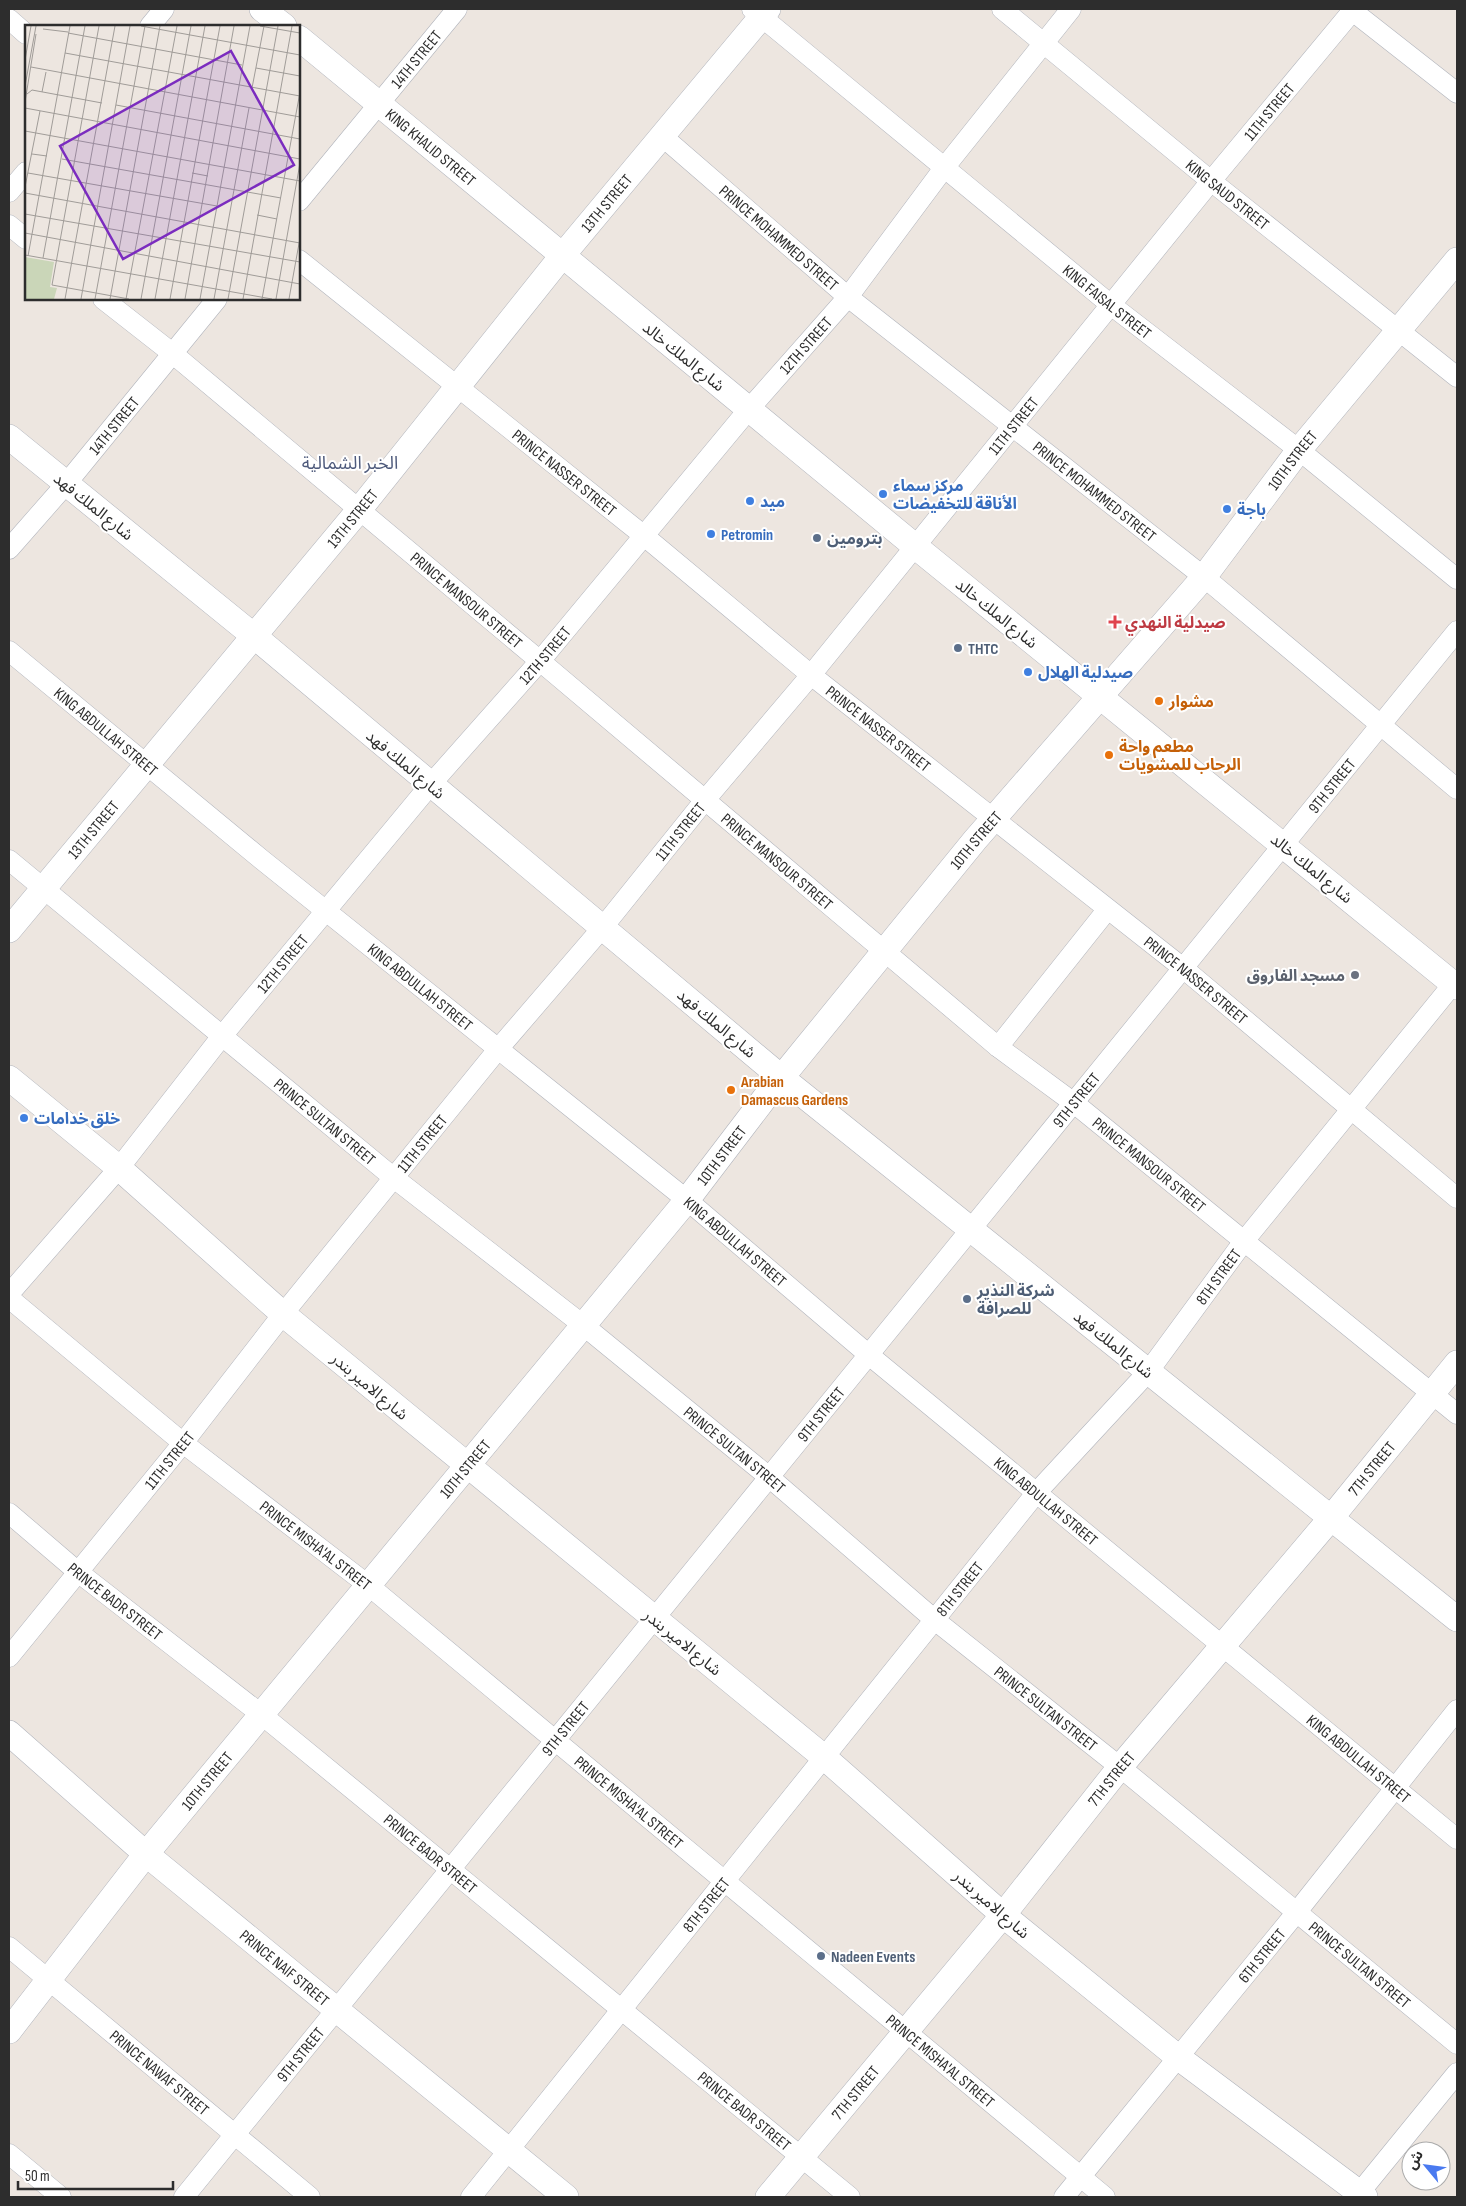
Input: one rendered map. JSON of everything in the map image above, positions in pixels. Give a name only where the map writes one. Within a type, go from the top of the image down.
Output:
[{"type":"street","points":[[151,25],[164,9]]},
{"type":"street","points":[[262,9],[283,25]]},
{"type":"street","name":"14TH STREET","points":[[300,200],[457,9]]},
{"type":"street","name":"KING SAUD STREET","points":[[1002,9],[1211,181],[1400,329],[1457,377]]},
{"type":"street","name":"12TH STREET","points":[[9,1296],[120,1168],[222,1036],[431,784],[540,661],[749,409],[848,297],[944,168],[1070,9]]},
{"type":"street","points":[[1352,9],[1457,93]]},
{"type":"street","name":"11TH STREET","points":[[9,1657],[183,1442],[283,1314],[499,1048],[603,927],[705,800],[811,675],[1352,9]]},
{"type":"street","name":"13TH STREET","points":[[9,930],[359,510],[760,12]]},
{"type":"street","name":"KING FAISAL STREET","points":[[760,12],[944,168],[1111,305],[1299,450],[1457,579]]},
{"type":"street","points":[[9,20],[25,33]]},
{"type":"street","name":"KING KHALID STREET","points":[[300,39],[562,256]]},
{"type":"street","name":"PRINCE MOHAMMED STREET","points":[[662,136],[848,297],[1204,577],[1457,789]]},
{"type":"street","points":[[9,192],[25,173]]},
{"type":"street","points":[[9,225],[25,238]]},
{"type":"street","name":"شارع الملك خالد","points":[[562,256],[1455,986]]},
{"type":"street","name":"10TH STREET","points":[[9,2031],[146,1854],[687,1200],[782,1078],[993,819],[1204,577],[1299,450],[1457,260]]},
{"type":"street","name":"PRINCE NASSER STREET","points":[[300,261],[643,535],[811,675],[1183,968],[1457,1198]]},
{"type":"street","name":"PRINCE MANSOUR STREET","points":[[104,300],[172,353],[998,1047],[1074,1103],[1457,1414]]},
{"type":"street","name":"14TH STREET","points":[[9,549],[66,484],[216,300]]},
{"type":"street","name":"شارع الملك فهد","points":[[9,436],[254,636],[782,1078],[973,1229],[1148,1372],[1457,1619]]},
{"type":"street","name":"9TH STREET","points":[[184,2197],[973,1229],[1457,631]]},
{"type":"street","name":"KING ABDULLAH STREET","points":[[9,651],[326,910],[687,1200],[869,1355],[1457,1838]]},
{"type":"street","name":"PRINCE SULTAN STREET","points":[[9,860],[394,1178],[583,1325],[769,1478],[936,1621],[1120,1767],[1457,2044]]},
{"type":"street","points":[[998,1047],[1107,910]]},
{"type":"street","name":"8TH STREET","points":[[471,2197],[936,1621],[1037,1492],[1148,1372],[1244,1241],[1351,1109],[1455,986]]},
{"type":"street","name":"شارع الامير بندر","points":[[9,1078],[120,1168],[283,1314],[825,1758],[1003,1915],[1179,2058],[1360,2196]]},
{"type":"street","name":"PRINCE MISHA'AL STREET","points":[[9,1296],[183,1442],[368,1585],[1105,2197]]},
{"type":"street","name":"7TH STREET","points":[[768,2197],[1003,1915],[1120,1767],[1332,1518],[1457,1363]]},
{"type":"street","name":"PRINCE BADR STREET","points":[[9,1513],[78,1572],[262,1715],[850,2197]]},
{"type":"street","name":"6TH STREET","points":[[1064,2197],[1179,2058],[1457,1710]]},
{"type":"street","name":"PRINCE NAIF STREET","points":[[9,1733],[146,1854],[566,2197]]},
{"type":"street","name":"PRINCE NAWAF STREET","points":[[9,1947],[310,2197]]},
{"type":"street","points":[[1360,2196],[1457,2073]]},
{"type":"street","points":[[9,2154],[61,2197]]},
{"type":"place","name":"مركز سماء الأناقة للتخفيضات","points":[[883,494]]},
{"type":"place","name":"ميد","points":[[750,501]]},
{"type":"place","name":"باجة","points":[[1227,509]]},
{"type":"place","name":"Petromin","points":[[711,534]]},
{"type":"place","name":"بترومين","points":[[817,538]]},
{"type":"place","name":"صيدلية النهدي","points":[[1115,622]]},
{"type":"place","name":"THTC","points":[[958,648]]},
{"type":"place","name":"صيدلية الهلال","points":[[1028,672]]},
{"type":"place","name":"مشوار","points":[[1159,701]]},
{"type":"place","name":"مطعم واحة الرحاب للمشويات","points":[[1109,755]]},
{"type":"place","name":"مسجد الفاروق","points":[[1355,975]]},
{"type":"place","name":"Arabian Damascus Gardens","points":[[731,1090]]},
{"type":"place","name":"خلق خدامات","points":[[24,1118]]},
{"type":"place","name":"شركة النذير للصرافة","points":[[967,1299]]},
{"type":"place","name":"Nadeen Events","points":[[821,1956]]},
{"type":"district","name":"الخبر الشمالية","points":[[350,463]]}]
